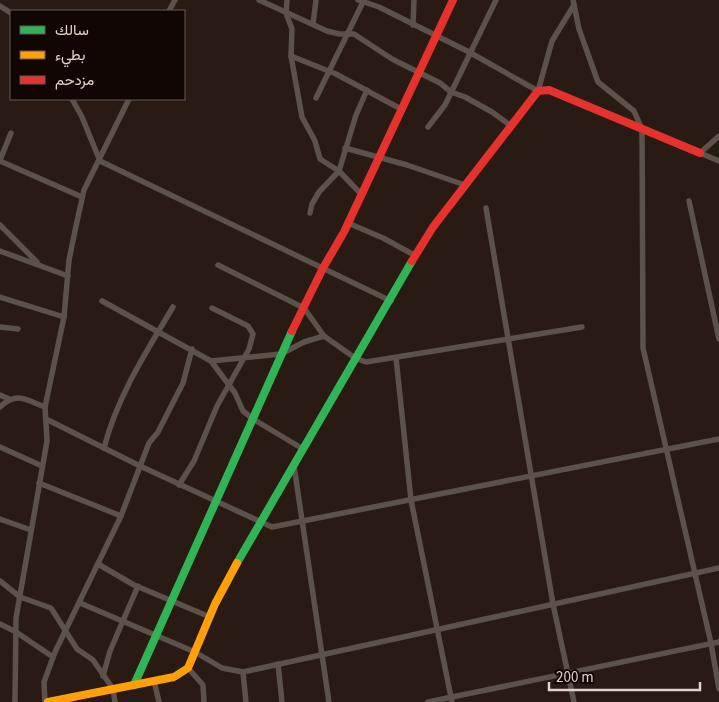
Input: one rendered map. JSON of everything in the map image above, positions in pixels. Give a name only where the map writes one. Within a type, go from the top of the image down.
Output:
[{"type":"street","points":[[259,0],[327,31],[354,34],[418,74],[440,83],[451,92],[465,96],[512,126]]},
{"type":"street","points":[[287,0],[286,13],[292,29],[291,56],[302,117],[306,128],[315,140],[320,159],[339,171],[361,194]]},
{"type":"street","points":[[313,24],[316,0]]},
{"type":"street","points":[[413,26],[414,0]]},
{"type":"street","points":[[134,685],[154,636],[172,600],[282,354],[323,268],[348,223],[453,0]]},
{"type":"street","points":[[428,127],[445,105],[469,52],[496,0]]},
{"type":"street","points":[[316,98],[347,34],[360,1],[379,8],[469,52],[538,91],[549,90],[719,161]]},
{"type":"street","points":[[192,349],[181,387],[158,432],[149,443],[121,516],[53,657],[44,682],[47,702],[79,699],[112,689],[174,677],[188,668],[221,592],[354,358],[391,301],[433,227],[538,91],[552,41],[574,2]]},
{"type":"street","points":[[574,2],[579,29],[598,82],[634,111],[642,129],[644,348],[711,643],[719,689]]},
{"type":"street","points":[[291,56],[328,71],[401,108]]},
{"type":"street","points":[[310,212],[319,192],[339,171],[345,148],[367,90]]},
{"type":"street","points":[[73,100],[82,117],[100,160],[212,216],[391,301]]},
{"type":"street","points":[[15,702],[16,632],[20,597],[47,441],[45,407],[64,317],[68,276],[82,197],[129,100]]},
{"type":"street","points":[[11,132],[0,160],[82,197]]},
{"type":"street","points":[[700,153],[719,136]]},
{"type":"street","points":[[345,148],[377,159],[415,168],[465,185]]},
{"type":"street","points":[[689,201],[719,339]]},
{"type":"street","points":[[486,208],[553,604],[574,702]]},
{"type":"street","points":[[348,223],[383,238],[416,256]]},
{"type":"street","points":[[0,225],[38,264]]},
{"type":"street","points":[[0,251],[68,276]]},
{"type":"street","points":[[218,266],[304,308],[324,336],[354,358],[366,362],[582,327]]},
{"type":"street","points":[[0,297],[64,317]]},
{"type":"street","points":[[102,301],[211,361],[228,384],[243,411],[253,419],[304,449]]},
{"type":"street","points":[[104,448],[109,428],[130,378],[173,307]]},
{"type":"street","points":[[179,485],[194,461],[228,384],[249,349],[253,334],[248,326],[212,308]]},
{"type":"street","points":[[0,327],[18,329]]},
{"type":"street","points":[[211,361],[282,354],[304,342],[324,336]]},
{"type":"street","points":[[396,358],[411,500],[452,700]]},
{"type":"street","points":[[0,395],[9,399]]},
{"type":"street","points":[[0,407],[9,399],[21,397],[45,407]]},
{"type":"street","points":[[46,419],[260,524],[272,527],[719,439]]},
{"type":"street","points":[[0,447],[42,466]]},
{"type":"street","points":[[294,466],[329,702]]},
{"type":"street","points":[[39,483],[121,516]]},
{"type":"street","points":[[0,519],[31,530]]},
{"type":"street","points":[[98,564],[138,586],[210,617]]},
{"type":"street","points":[[80,603],[123,623],[195,652],[222,668],[243,672],[719,568]]},
{"type":"street","points":[[0,581],[20,597],[51,608],[77,649],[93,660],[112,689],[115,702]]},
{"type":"street","points":[[103,676],[110,651],[138,586]]},
{"type":"street","points":[[0,624],[16,632],[53,657]]},
{"type":"street","points":[[428,702],[452,700],[568,673],[719,642]]},
{"type":"street","points":[[278,664],[282,702]]},
{"type":"street","points":[[188,668],[203,685],[204,702]]},
{"type":"street","points":[[243,672],[246,702]]},
{"type":"street","points":[[154,681],[159,702]]},
{"type":"traffic: fast","points":[[237,563],[412,261]]},
{"type":"traffic: fast","points":[[134,685],[292,331]]},
{"type":"traffic: slow","points":[[48,702],[174,677],[188,668],[215,604],[237,563]]},
{"type":"traffic: jam","points":[[292,331],[323,268],[344,232],[453,0]]},
{"type":"traffic: jam","points":[[412,261],[433,227],[538,91],[549,90],[700,153]]}]
